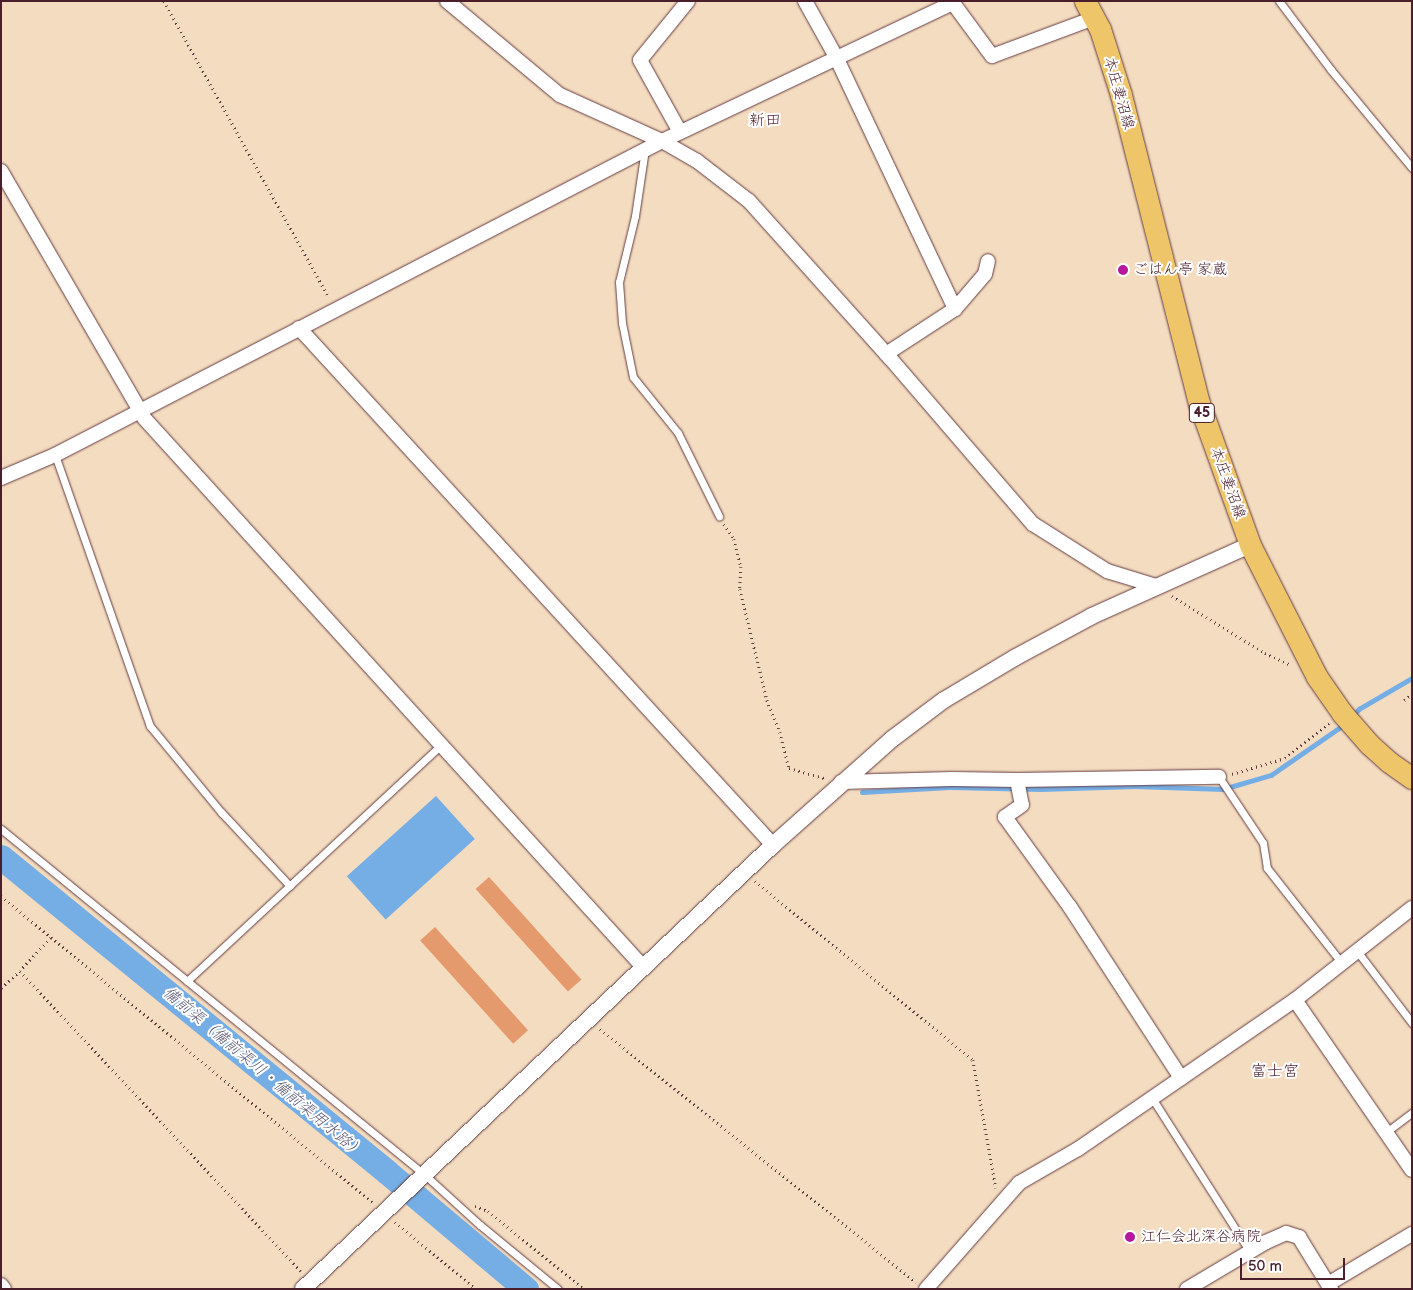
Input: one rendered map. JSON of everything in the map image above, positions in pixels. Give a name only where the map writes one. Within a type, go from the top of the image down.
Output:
[{"type":"main road","name":"本庄妻沼線","points":[[1090,10],[1121,95],[1199,403],[1250,545],[1317,677],[1342,713],[1389,762],[1412,778]]},
{"type":"street","points":[[447,1],[560,95],[662,141],[697,161],[749,201],[886,354],[1033,524],[1107,571],[1156,586]]},
{"type":"street","points":[[680,132],[640,60],[688,1]]},
{"type":"street","points":[[805,1],[836,57],[955,310]]},
{"type":"street","points":[[1,478],[55,455],[680,132],[953,3],[992,56],[1090,10]]},
{"type":"street","points":[[1,171],[139,412],[643,966]]},
{"type":"street","points":[[886,354],[955,310],[985,274],[988,260]]},
{"type":"street","points":[[299,328],[773,845]]},
{"type":"street","points":[[307,1285],[423,1177],[643,966],[841,782],[892,739],[944,700],[1016,657],[1092,616],[1250,545]]},
{"type":"street","points":[[841,782],[952,778],[1017,780],[1219,777]]},
{"type":"street","points":[[1017,780],[1022,805],[1005,817],[1066,900],[1182,1078]]},
{"type":"street","points":[[921,1286],[1019,1184],[1078,1148],[1295,1000],[1412,908]]},
{"type":"street","points":[[1295,1000],[1412,1170]]},
{"type":"street","points":[[1187,1289],[1286,1233],[1299,1237],[1329,1287],[1412,1234]]},
{"type":"street","points":[[1,1285],[4,1289]]},
{"type":"lane","points":[[1279,1],[1331,70],[1412,168]]},
{"type":"lane","points":[[646,149],[635,216],[619,282],[622,323],[633,378],[678,433],[719,516]]},
{"type":"lane","points":[[55,455],[150,726],[221,812],[290,886]]},
{"type":"lane","points":[[187,981],[442,743]]},
{"type":"lane","points":[[1219,777],[1263,842],[1267,868],[1341,962]]},
{"type":"lane","points":[[1,830],[454,1201],[558,1289]]},
{"type":"lane","points":[[1357,950],[1412,1023]]},
{"type":"lane","points":[[1152,1098],[1250,1252]]},
{"type":"lane","points":[[1385,1133],[1412,1113]]},
{"type":"path","points":[[164,1],[336,310]]},
{"type":"path","points":[[719,516],[734,539],[740,567],[742,598],[767,700],[780,732],[789,768],[841,782]]},
{"type":"path","points":[[1156,586],[1265,653],[1317,677]]},
{"type":"path","points":[[1404,700],[1412,694]]},
{"type":"path","points":[[1219,777],[1285,758],[1342,713]]},
{"type":"path","points":[[744,872],[973,1060],[999,1206]]},
{"type":"path","points":[[1,896],[389,1208],[476,1289]]},
{"type":"path","points":[[1,988],[51,938]]},
{"type":"path","points":[[20,971],[307,1285]]},
{"type":"path","points":[[587,1019],[921,1286]]},
{"type":"path","points":[[454,1201],[488,1211],[584,1289]]},
{"type":"water","points":[[436,796],[475,839],[386,919],[347,876]]},
{"type":"building","points":[[489,877],[581,980],[568,992],[476,889]]},
{"type":"building","points":[[435,927],[528,1030],[513,1044],[420,940]]},
{"type":"waterway","points":[[1352,716],[1359,709],[1412,678]]},
{"type":"waterway","points":[[862,792],[949,787],[1041,789],[1135,786],[1223,789],[1271,775],[1345,724]]},
{"type":"waterway","name":"備前渠（備前渠川・備前渠用水路）","points":[[1,857],[387,1172],[526,1289]]},
{"type":"place","name":"ごはん亭 家蔵","points":[[1123,270]]},
{"type":"place","name":"江仁会北深谷病院","points":[[1130,1237]]},
{"type":"district","name":"新田","points":[[765,121]]},
{"type":"district","name":"富士宮","points":[[1275,1072]]}]
